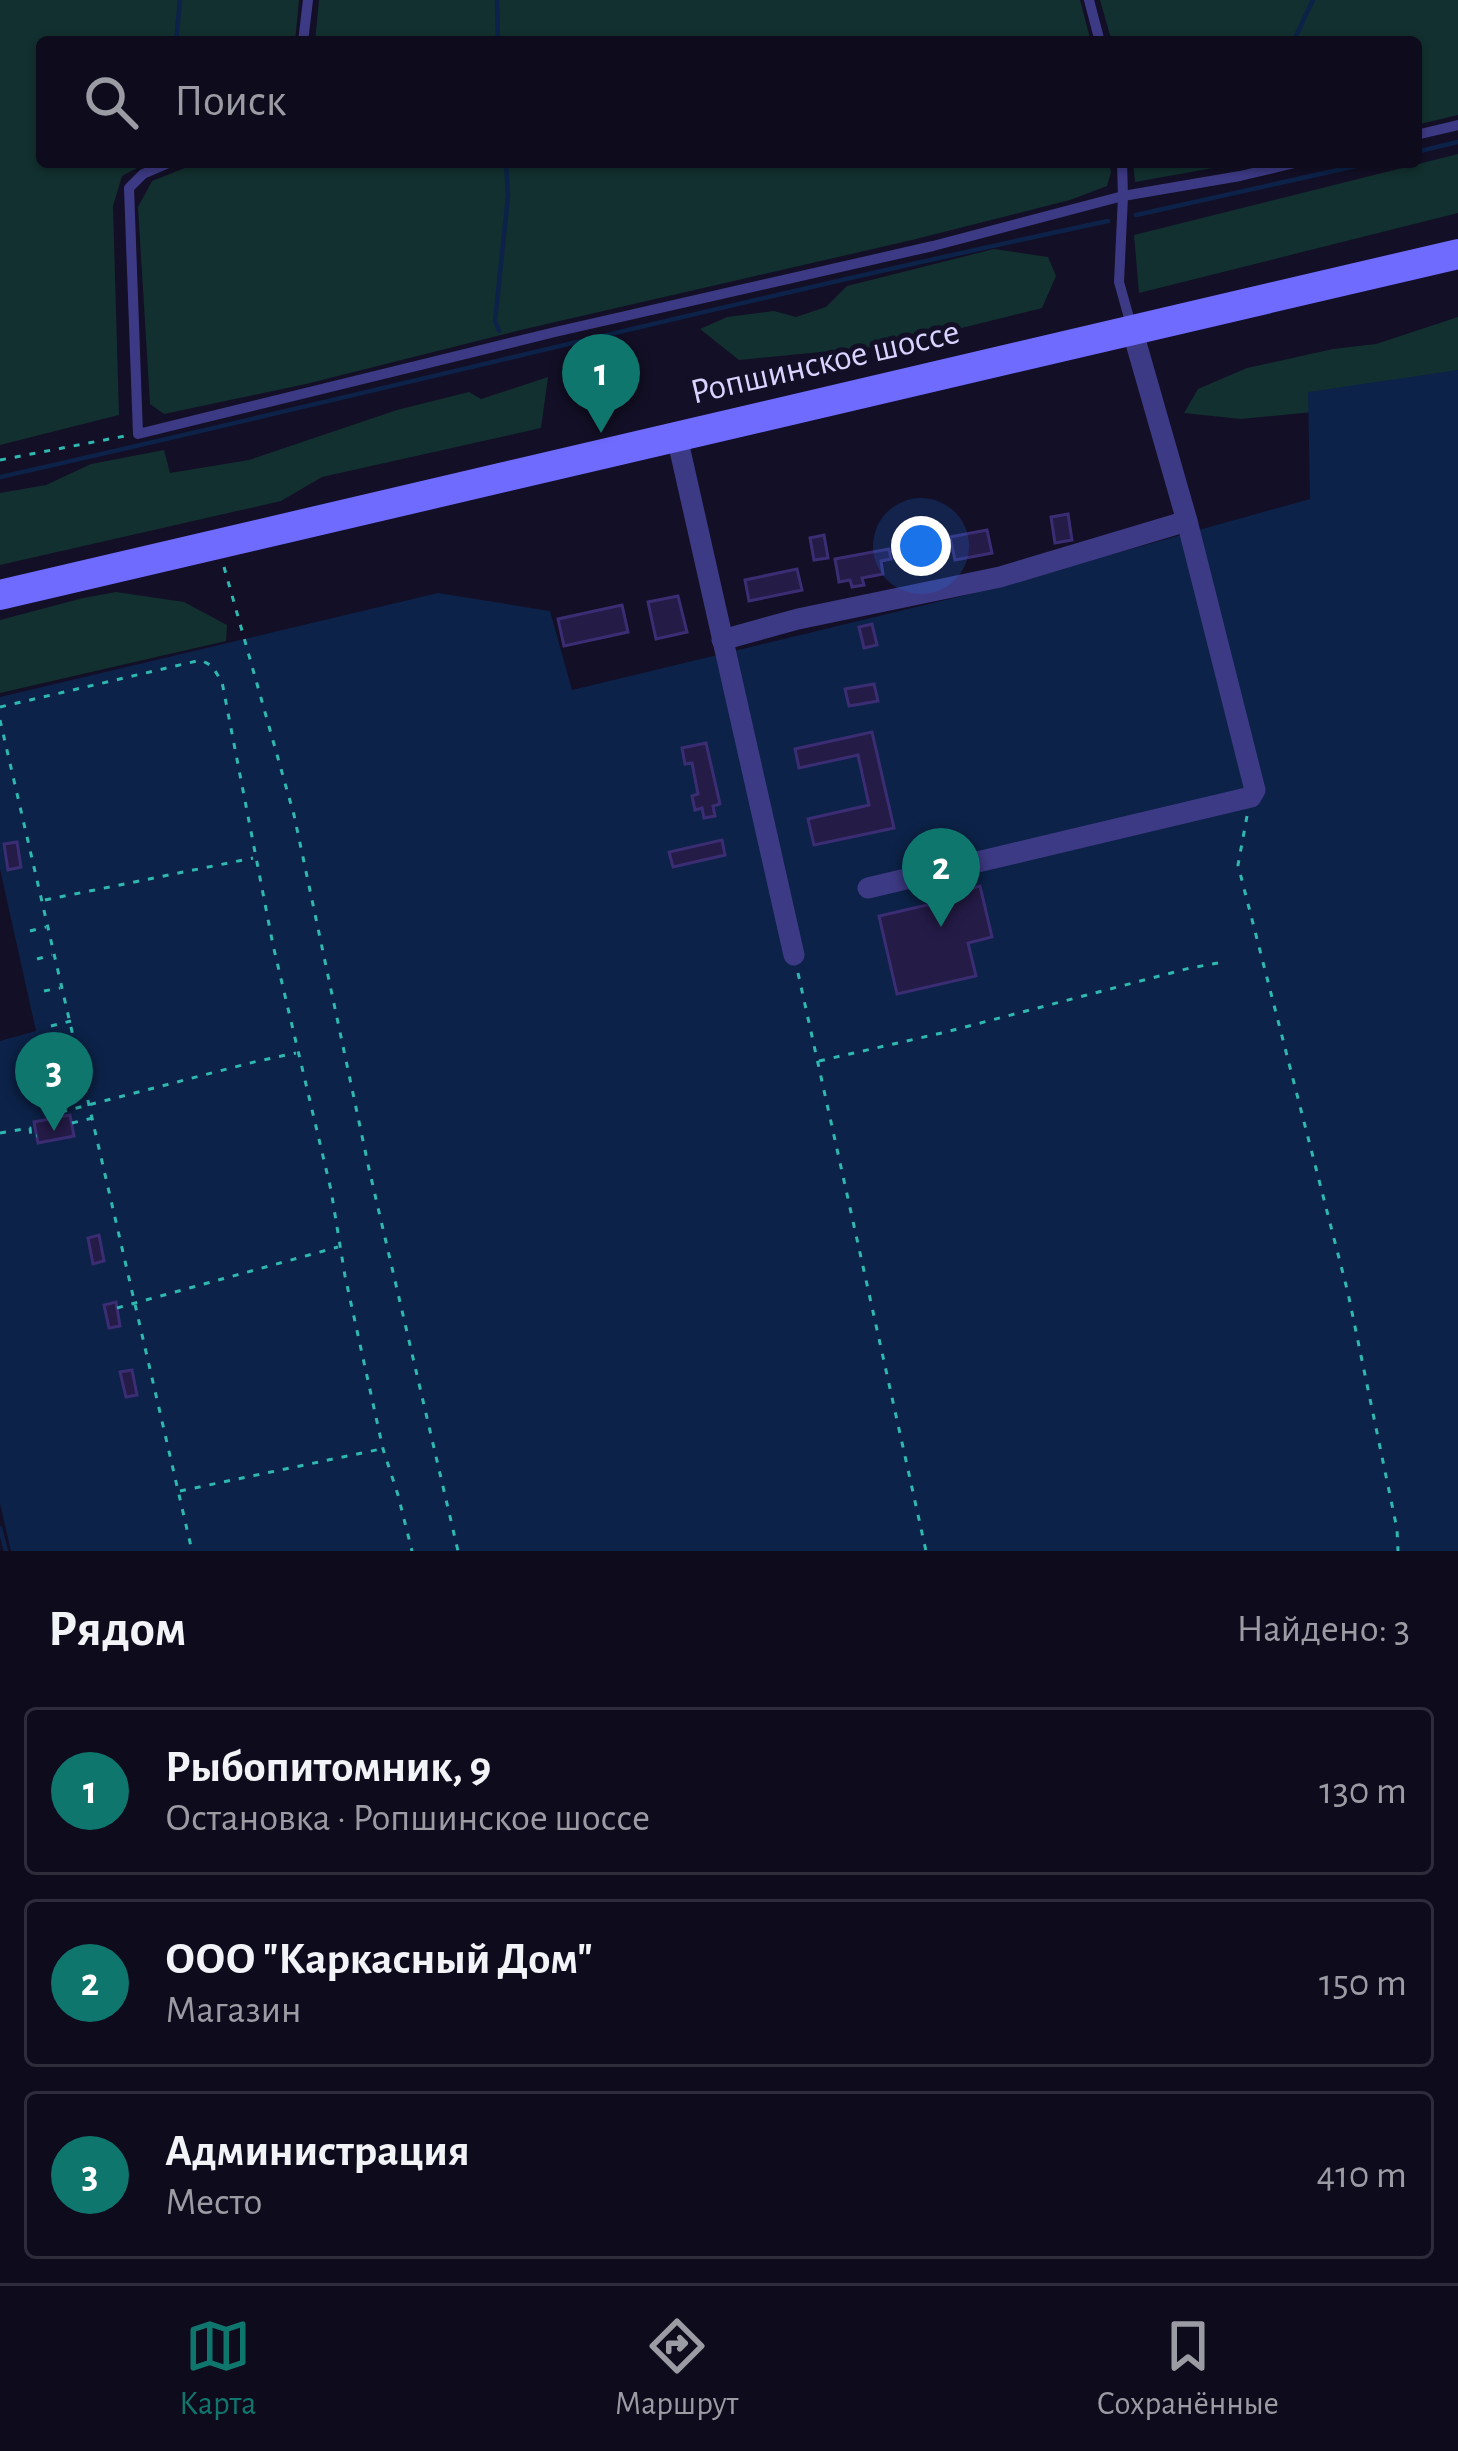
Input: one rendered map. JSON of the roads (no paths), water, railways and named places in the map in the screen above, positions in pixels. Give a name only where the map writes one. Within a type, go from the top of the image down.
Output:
[{"type":"main road","name":"Ропшинское шоссе","points":[[0,595],[1458,254]]},
{"type":"street","points":[[868,888],[1251,796],[1255,790],[1187,521],[1132,329]]},
{"type":"street","points":[[677,437],[794,955]]},
{"type":"street","points":[[722,640],[798,619],[1000,577],[1187,521]]},
{"type":"lane","points":[[304,36],[308,0]]},
{"type":"lane","points":[[1089,0],[1098,36]]},
{"type":"lane","points":[[1422,134],[1458,125]]},
{"type":"lane","points":[[155,168],[142,173],[129,188],[138,434],[934,246],[1123,196],[1274,168]]},
{"type":"lane","points":[[1122,168],[1119,282],[1132,329]]},
{"type":"water","points":[[1458,370],[1458,1551],[11,1551],[0,1504],[0,1041],[36,1031],[0,869],[0,697],[438,593],[550,611],[572,690],[970,594],[1310,499],[1308,392]]},
{"type":"waterway","points":[[177,36],[180,0]]},
{"type":"waterway","points":[[497,0],[498,36]]},
{"type":"waterway","points":[[1296,36],[1313,0]]},
{"type":"waterway","points":[[1422,151],[1458,142]]},
{"type":"waterway","points":[[499,331],[495,321],[508,196],[506,168]]},
{"type":"waterway","points":[[1136,215],[1347,168]]},
{"type":"waterway","points":[[0,477],[1108,221]]},
{"type":"waterway","points":[[0,1528],[6,1551]]},
{"type":"place","name":"Рыбопитомник, 9","points":[[601,433]]},
{"type":"place","name":"ООО \"Каркасный Дом\"","points":[[941,927]]},
{"type":"place","name":"Администрация","points":[[54,1131]]}]
